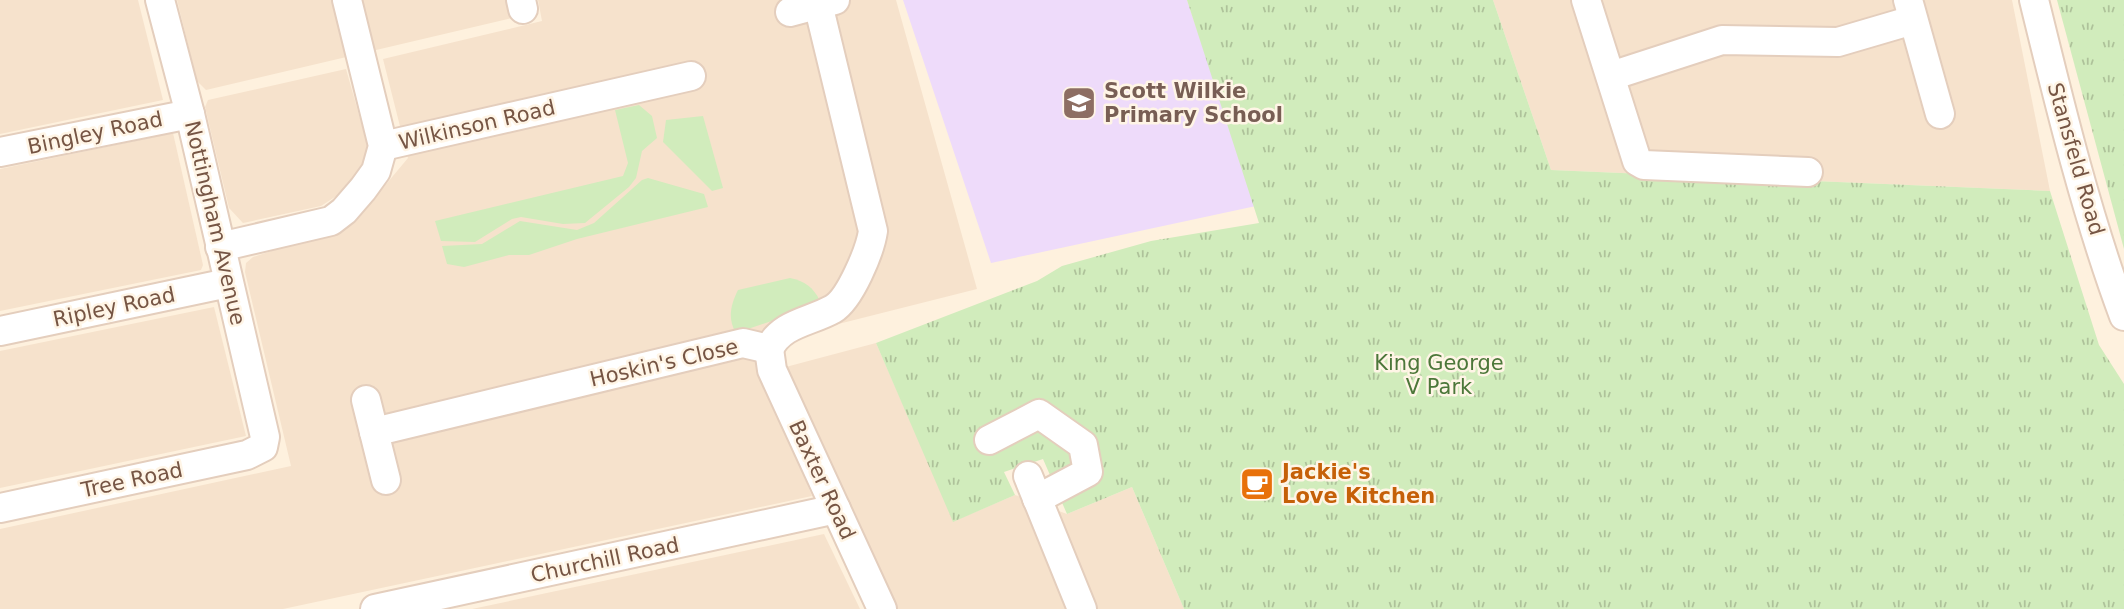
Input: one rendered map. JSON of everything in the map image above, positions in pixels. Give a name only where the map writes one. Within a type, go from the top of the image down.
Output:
[{"type":"street","name":"Nottingham Avenue","points":[[160,0],[190,114],[265,437],[263,447]]},
{"type":"street","points":[[347,0],[383,146]]},
{"type":"street","points":[[1587,0],[1637,161],[1644,165],[1808,172]]},
{"type":"street","name":"Stansfeld Road","points":[[2034,0],[2057,96],[2124,316]]},
{"type":"street","name":"Hoskin's Close","points":[[374,432],[743,343],[769,349],[780,331],[836,307],[868,254],[873,231],[827,2],[790,12]]},
{"type":"street","points":[[1611,76],[1722,40],[1838,42],[1910,10],[1940,114]]},
{"type":"street","name":"Wilkinson Road","points":[[220,247],[331,220],[344,211],[363,190],[376,171],[383,146],[691,76]]},
{"type":"street","name":"Bingley Road","points":[[0,152],[190,114]]},
{"type":"street","name":"Ripley Road","points":[[0,331],[228,284]]},
{"type":"street","name":"Baxter Road","points":[[769,349],[772,370],[882,609]]},
{"type":"street","points":[[366,400],[386,480]]},
{"type":"street","points":[[989,440],[1039,414],[1083,445],[1088,472],[1033,487],[1082,609]]},
{"type":"street","name":"Tree Road","points":[[0,508],[247,456],[263,447]]},
{"type":"street","name":"Churchill Road","points":[[374,609],[836,509]]},
{"type":"shaded area","points":[[0,0],[138,0],[163,100],[0,134]]},
{"type":"shaded area","points":[[177,0],[509,0],[512,18],[206,90],[197,81]]},
{"type":"shaded area","points":[[538,0],[896,0],[977,289],[751,346],[812,496],[283,609],[0,609],[0,529],[291,466],[245,272],[246,263],[253,257],[352,225],[408,158],[383,59],[542,21]]},
{"type":"shaded area","name":"Scott Wilkie Primary School","points":[[903,0],[1187,0],[1256,206],[991,263]]},
{"type":"shaded area","points":[[1493,0],[2012,0],[2050,191],[1551,170]]},
{"type":"shaded area","points":[[346,69],[369,150],[362,172],[341,193],[321,206],[243,223],[229,208],[205,107],[208,100]]},
{"type":"shaded area","points":[[173,133],[203,265],[201,270],[0,311],[0,169]]},
{"type":"shaded area","points":[[214,307],[246,436],[0,488],[0,351]]},
{"type":"shaded area","points":[[876,343],[954,521],[1015,495],[1067,514],[1132,487],[1184,609],[896,609],[782,368]]},
{"type":"shaded area","points":[[824,534],[860,609],[472,609]]},
{"type":"green space","name":"King George V Park","points":[[1187,0],[1493,0],[1551,170],[2050,191],[2099,345],[2124,384],[2124,609],[1184,609],[1132,487],[1067,514],[1043,459],[1004,472],[1015,495],[953,522],[876,343],[1037,281],[1062,266],[1151,241],[1259,223]]},
{"type":"green space","points":[[2057,0],[2124,0],[2124,249]]},
{"type":"green space","points":[[639,105],[652,116],[657,138],[642,151],[636,178],[629,187],[585,223],[563,224],[521,217],[512,219],[475,242],[441,241],[435,221],[623,176],[628,163],[615,110]]},
{"type":"green space","points":[[703,116],[723,188],[712,191],[663,142],[666,120]]},
{"type":"green space","points":[[648,178],[704,194],[708,207],[577,239],[529,255],[509,255],[464,267],[447,264],[442,246],[482,244],[520,221],[577,230],[594,223],[642,180]]},
{"type":"green space","points":[[790,278],[808,285],[820,301],[807,309],[736,333],[731,311],[738,290]]},
{"type":"place","name":"Scott Wilkie Primary School","points":[[1079,103]]},
{"type":"place","name":"Jackie's Love Kitchen","points":[[1257,484]]}]
